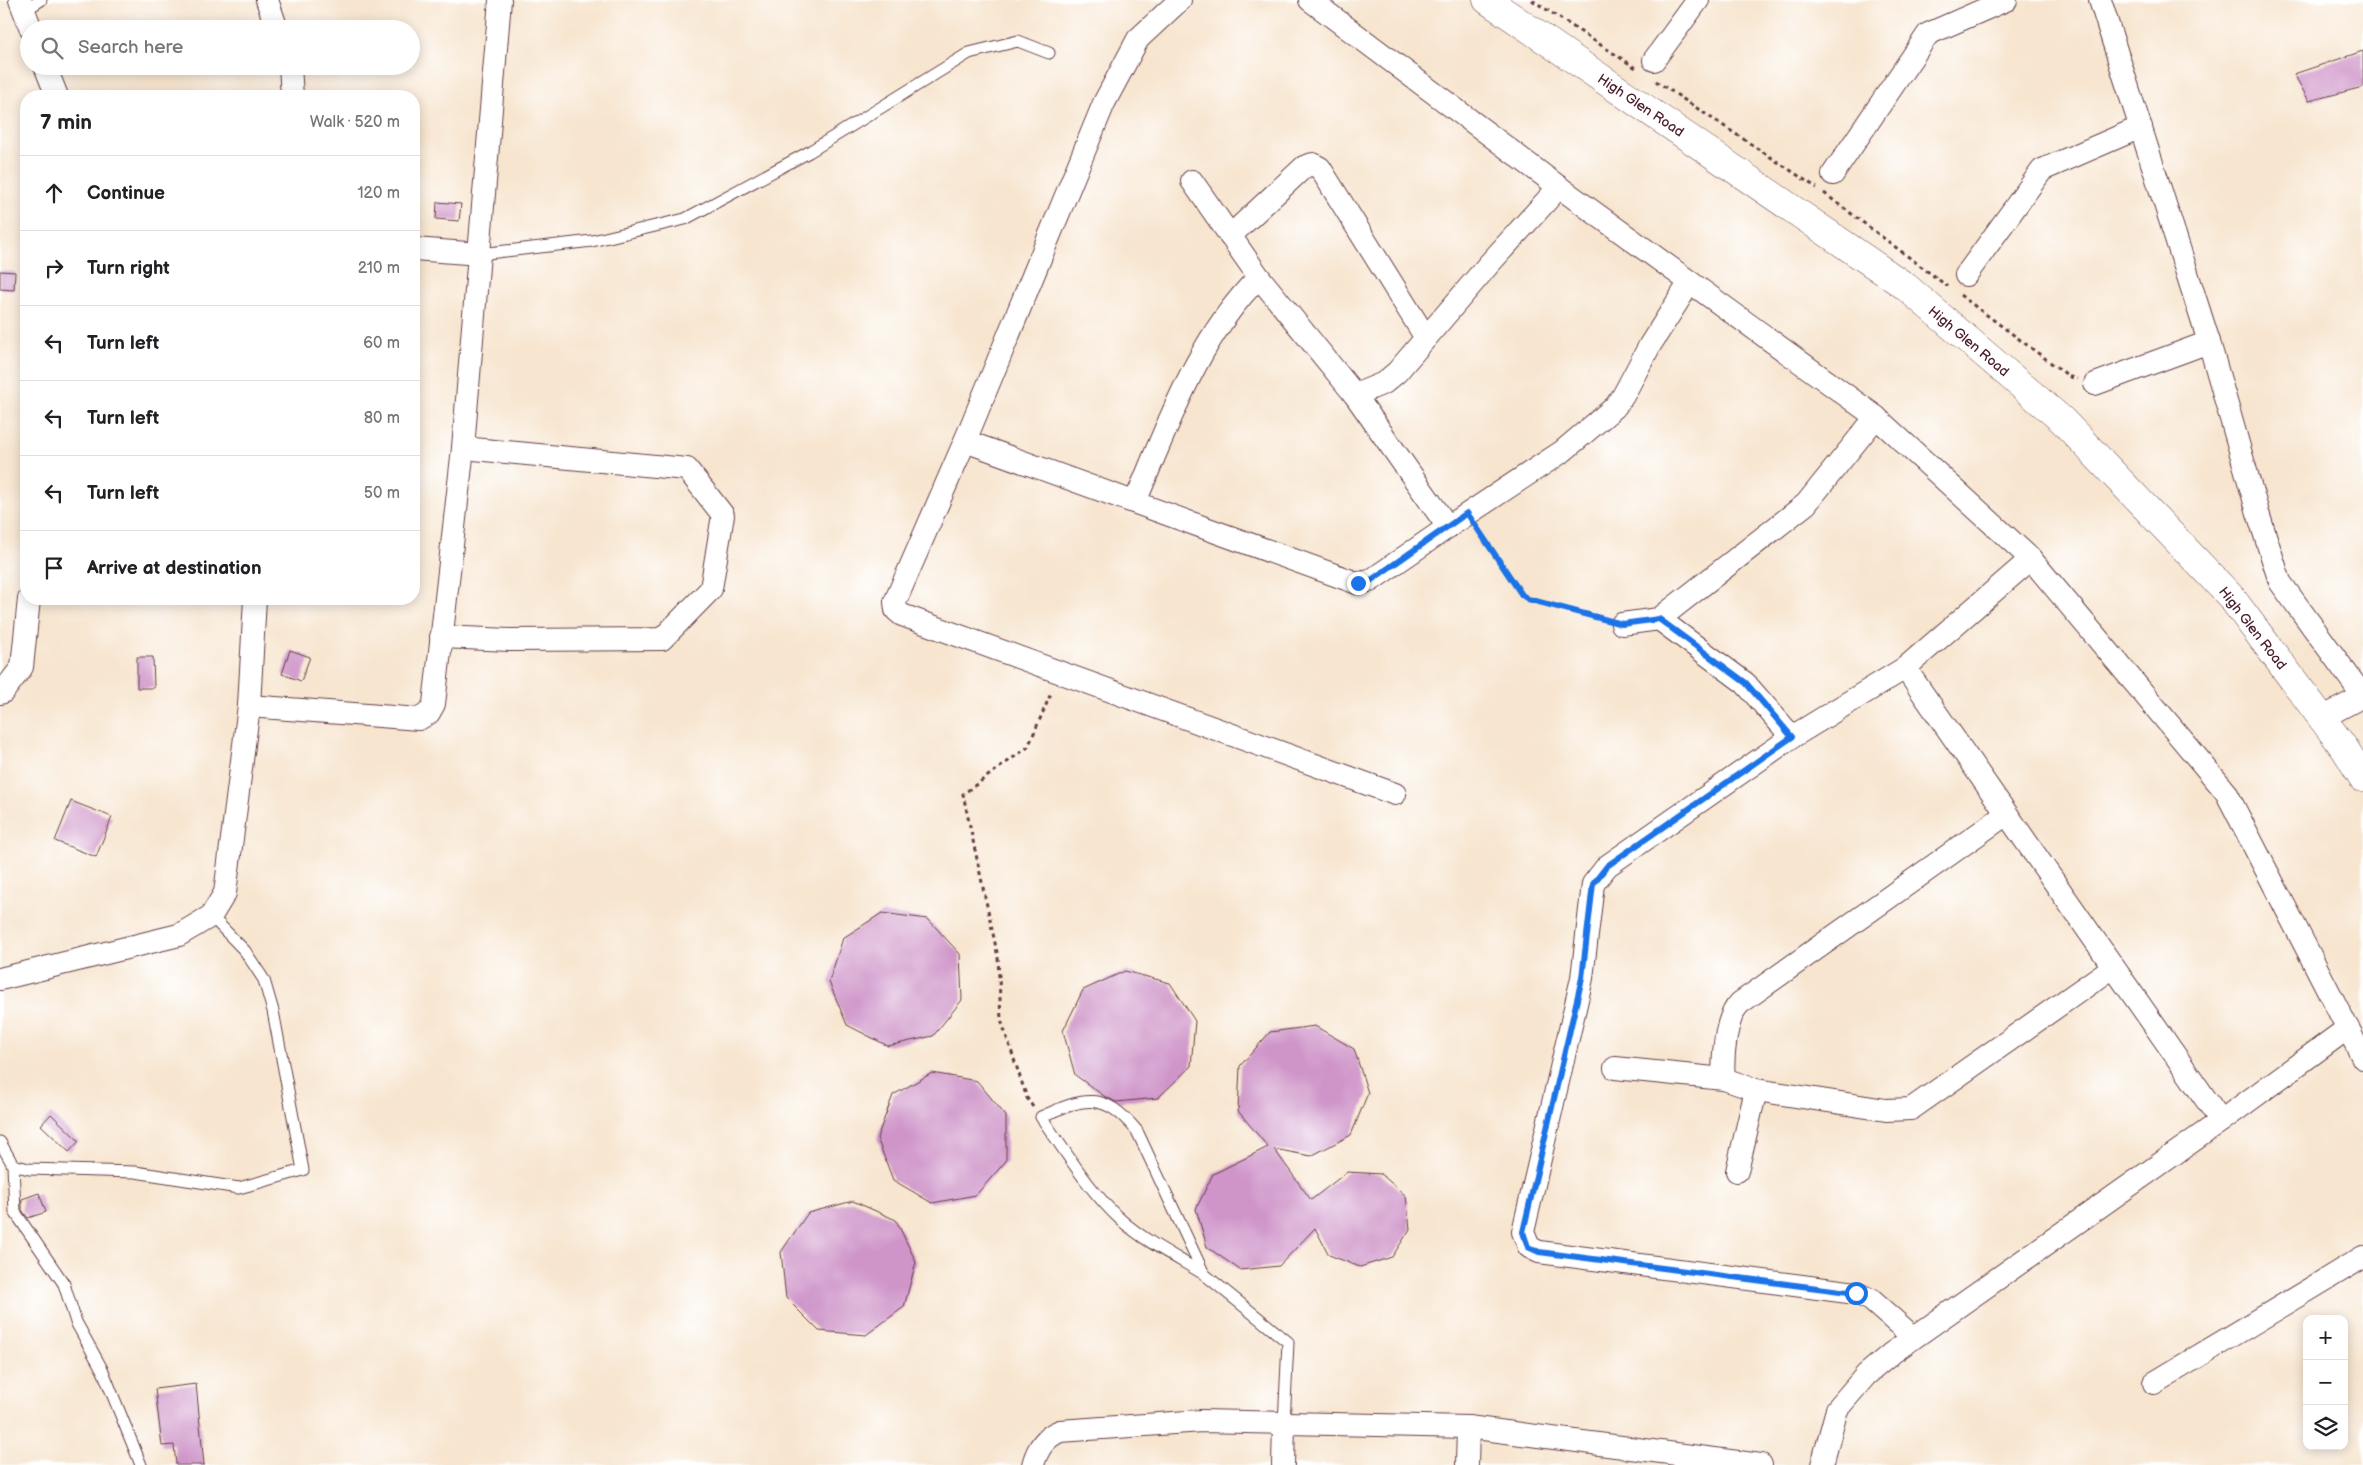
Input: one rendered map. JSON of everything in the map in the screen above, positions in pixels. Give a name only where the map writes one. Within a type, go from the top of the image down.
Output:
[{"type":"main road","name":"High Glen Road","points":[[1487,0],[1905,286],[2062,420],[2231,597],[2322,718],[2363,778]]},
{"type":"street","points":[[267,0],[275,20]]},
{"type":"street","points":[[249,706],[419,719],[424,717],[434,704],[463,448],[500,0]]},
{"type":"street","points":[[1180,0],[1138,39],[1104,103],[965,441],[895,602],[896,610],[902,615],[1395,794]]},
{"type":"street","points":[[1310,0],[1559,186],[1876,416],[2032,559],[2226,792],[2363,1058]]},
{"type":"street","points":[[1649,70],[1698,0]]},
{"type":"street","points":[[1833,174],[1928,34],[2006,0]]},
{"type":"street","points":[[2100,0],[2209,342],[2258,513],[2280,582],[2363,696],[2322,718]]},
{"type":"street","points":[[49,75],[55,90]]},
{"type":"street","points":[[291,75],[292,90]]},
{"type":"street","points":[[1959,286],[2042,170],[2141,127]]},
{"type":"street","points":[[1230,236],[1304,167],[1314,164],[1320,168],[1426,338]]},
{"type":"street","points":[[1192,181],[1259,277],[1355,395],[1448,527]]},
{"type":"street","points":[[1355,395],[1384,383],[1397,372],[1559,186]]},
{"type":"street","points":[[420,249],[480,254]]},
{"type":"street","points":[[1135,502],[1198,359],[1216,328],[1237,299],[1259,277]]},
{"type":"street","points":[[965,441],[1358,583],[1370,581],[1467,513],[1563,451],[1615,407],[1623,396],[1650,345],[1690,282]]},
{"type":"street","points":[[2095,384],[2209,342]]},
{"type":"street","points":[[1622,624],[1659,619],[1806,504],[1876,416]]},
{"type":"street","points":[[441,637],[510,640],[662,639],[711,589],[723,515],[687,469],[463,448]]},
{"type":"street","points":[[1913,1337],[1871,1300],[1856,1293],[1539,1252],[1528,1247],[1523,1237],[1525,1222],[1582,978],[1593,884],[1607,866],[1792,737],[1905,668],[2032,559]]},
{"type":"street","points":[[0,693],[3,692],[22,667],[28,605]]},
{"type":"street","points":[[0,979],[179,935],[211,916],[225,893],[249,706],[255,605]]},
{"type":"street","points":[[1659,619],[1746,683],[1792,737]]},
{"type":"street","points":[[1905,668],[2112,968],[2221,1121]]},
{"type":"street","points":[[1724,1080],[1723,1067],[1730,1019],[1734,1009],[1740,1003],[2006,815]]},
{"type":"street","points":[[1616,1068],[1724,1080],[1756,1090],[1886,1110],[1911,1110],[2112,968]]},
{"type":"street","points":[[1822,1465],[1837,1409],[1866,1375],[1913,1337],[2221,1121],[2348,1028]]},
{"type":"street","points":[[1737,1171],[1756,1090]]},
{"type":"street","points":[[2154,1383],[2363,1257]]},
{"type":"street","points":[[1033,1465],[1041,1445],[1049,1435],[1070,1429],[1202,1421],[1468,1427],[1664,1460],[1761,1465]]},
{"type":"street","points":[[1283,1465],[1284,1424]]},
{"type":"street","points":[[1467,1465],[1468,1427]]},
{"type":"lane","points":[[480,254],[592,241],[685,219],[809,152],[969,53],[1018,41],[1049,54]]},
{"type":"lane","points":[[13,1165],[29,1169],[135,1172],[239,1188],[304,1170],[273,1011],[264,980],[245,951],[211,916]]},
{"type":"lane","points":[[1204,1274],[1137,1131],[1122,1113],[1097,1101],[1076,1102],[1041,1117],[1093,1190],[1121,1219],[1150,1242],[1204,1274],[1288,1342],[1284,1424]]},
{"type":"lane","points":[[0,1142],[13,1165],[15,1212],[64,1284],[76,1322],[103,1371],[141,1465]]},
{"type":"path","points":[[1532,0],[1649,70],[1959,286],[2070,377],[2095,384]]},
{"type":"path","points":[[1467,513],[1522,595],[1528,599],[1622,624]]},
{"type":"path","points":[[1041,1117],[1027,1098],[1002,1020],[998,957],[963,794],[1028,747],[1060,672]]},
{"type":"building","points":[[2363,51],[2363,87],[2309,101],[2294,74]]},
{"type":"building","points":[[437,202],[461,204],[459,221],[436,219]]},
{"type":"building","points":[[0,271],[15,272],[14,290],[0,289]]},
{"type":"building","points":[[290,650],[310,657],[301,681],[282,674]]},
{"type":"building","points":[[137,657],[153,657],[154,688],[137,688]]},
{"type":"building","points":[[71,801],[112,817],[96,857],[55,841]]},
{"type":"building","points":[[882,913],[928,919],[960,954],[962,1000],[933,1036],[888,1046],[847,1025],[829,982],[843,938]]},
{"type":"building","points":[[1125,971],[1170,983],[1195,1021],[1191,1066],[1158,1098],[1116,1102],[1104,1096],[1075,1075],[1063,1031],[1083,990]]},
{"type":"building","points":[[1315,1026],[1354,1049],[1368,1093],[1351,1135],[1311,1156],[1274,1149],[1311,1200],[1347,1172],[1381,1174],[1406,1196],[1410,1229],[1392,1257],[1360,1267],[1329,1255],[1315,1228],[1279,1266],[1240,1270],[1207,1247],[1196,1209],[1213,1174],[1268,1147],[1238,1111],[1240,1066],[1270,1032]]},
{"type":"building","points":[[932,1073],[977,1081],[1006,1116],[1006,1161],[976,1195],[932,1203],[893,1180],[877,1138],[893,1095]]},
{"type":"building","points":[[51,1114],[79,1141],[69,1152],[41,1125]]},
{"type":"building","points":[[39,1193],[46,1212],[28,1218],[22,1210],[22,1199]]},
{"type":"building","points":[[853,1201],[896,1220],[916,1262],[904,1307],[866,1335],[819,1331],[786,1298],[781,1252],[808,1213]]},
{"type":"building","points":[[196,1384],[204,1465],[176,1465],[174,1445],[162,1446],[155,1389]]},
{"type":"route","points":[[1358,583],[1362,584],[1370,581],[1467,513],[1522,595],[1528,599],[1622,624],[1659,619],[1746,683],[1792,737],[1607,866],[1598,875],[1593,884],[1582,978],[1523,1237],[1528,1247],[1539,1252],[1856,1293]]}]
